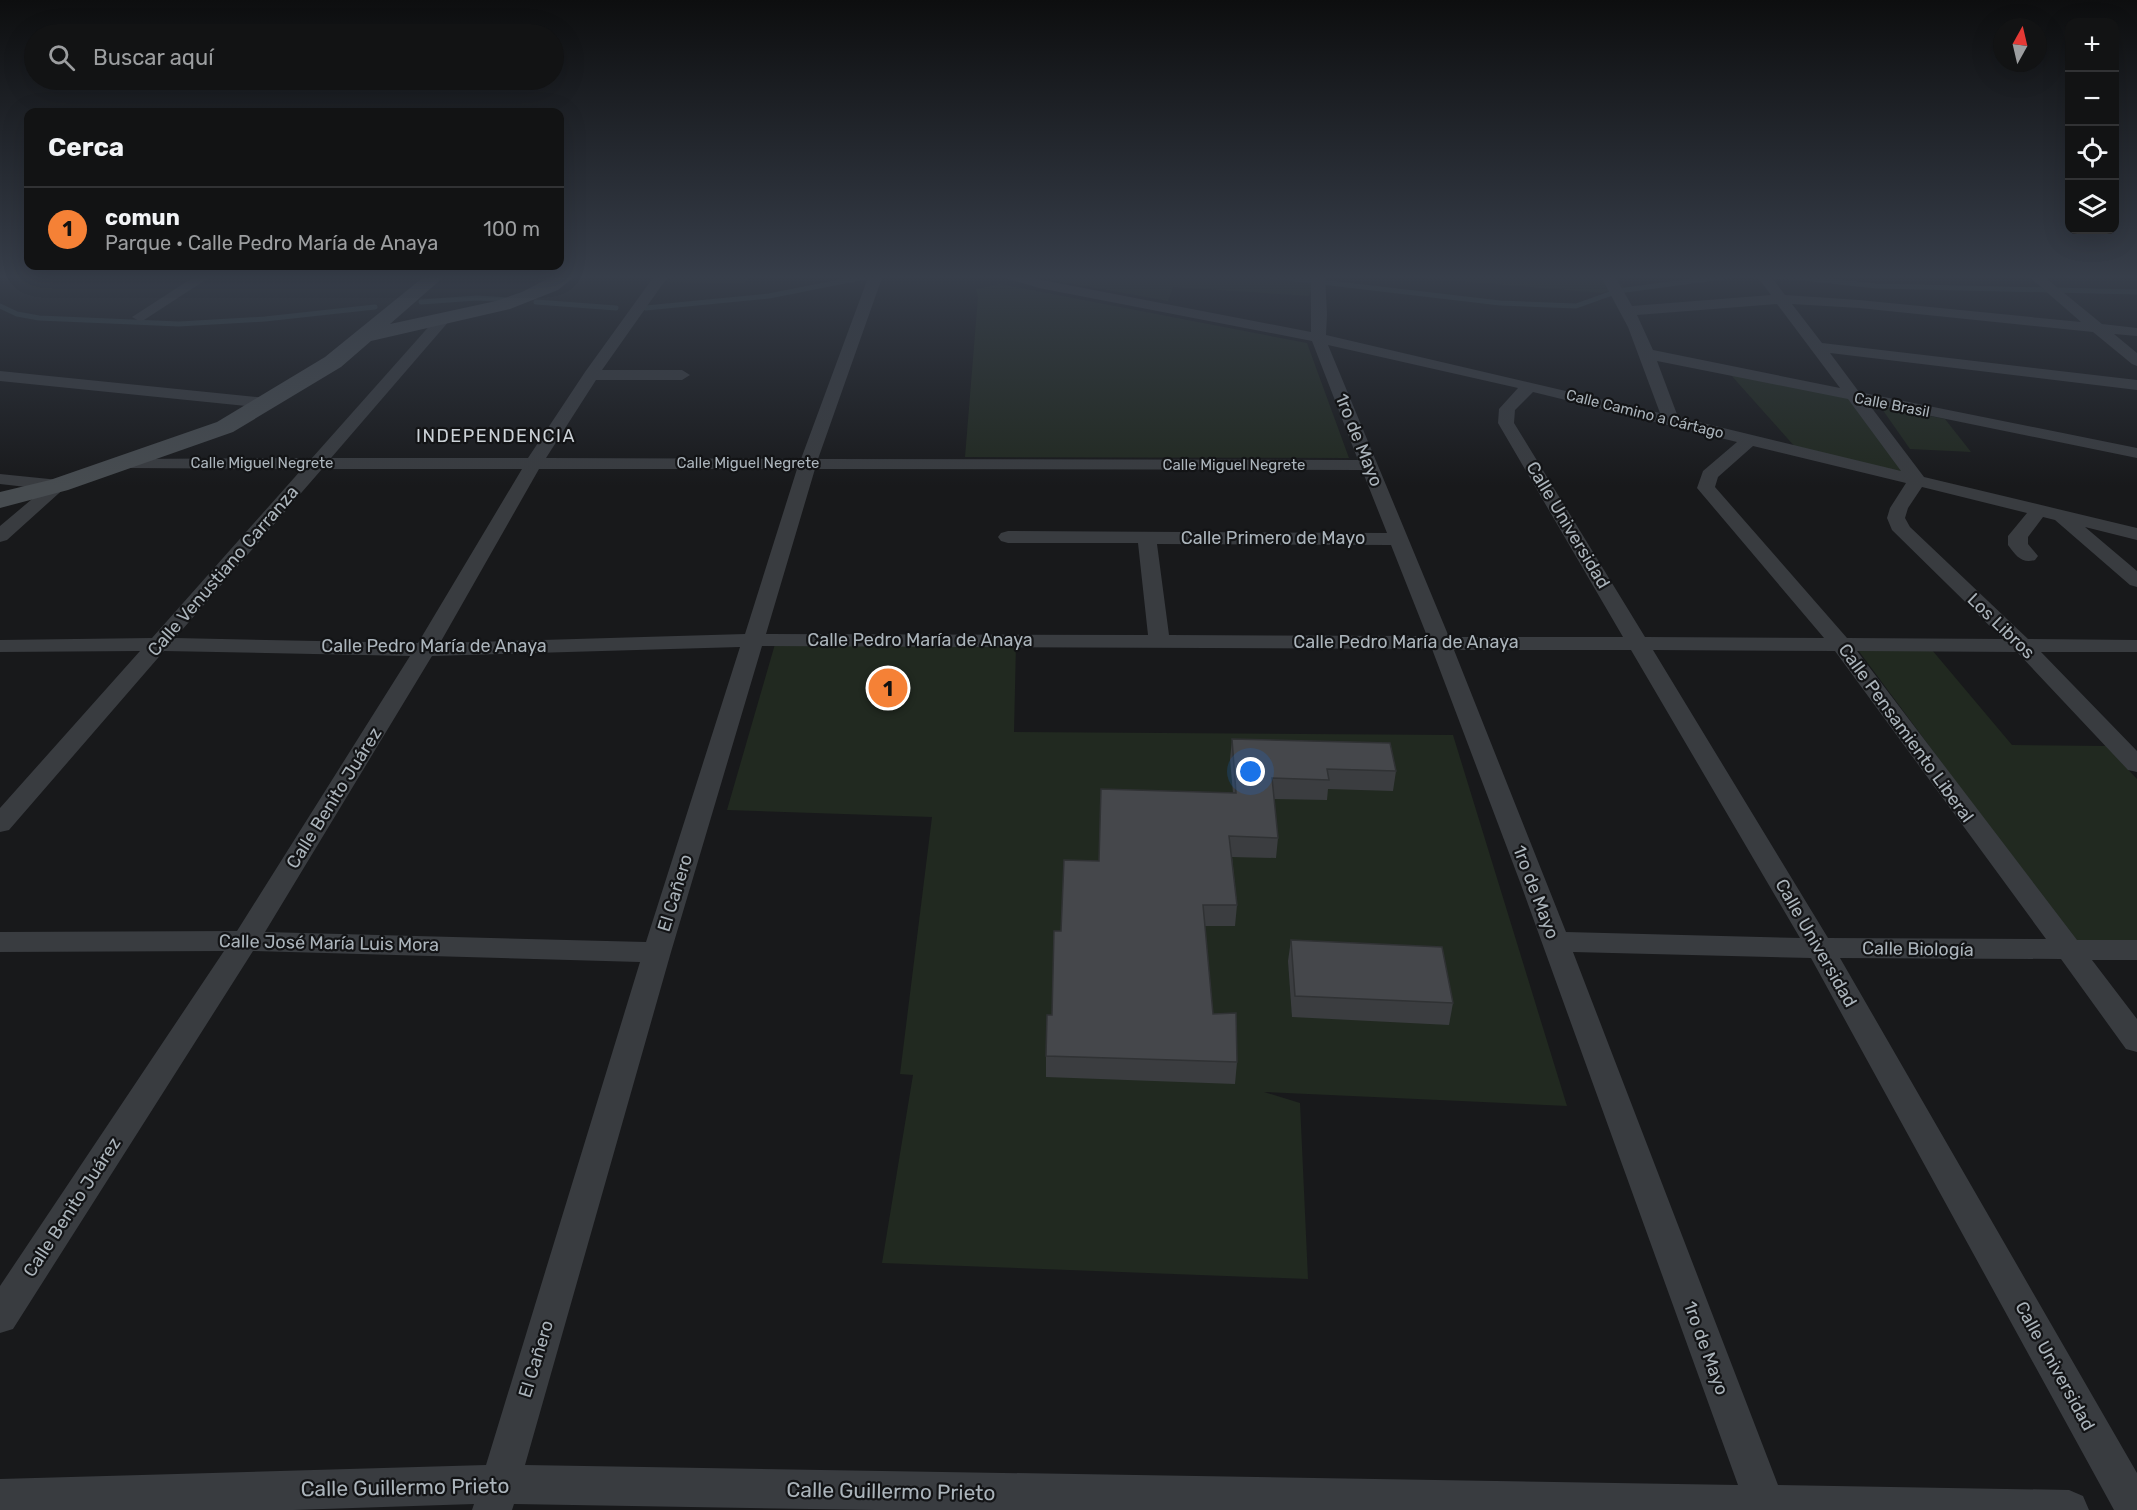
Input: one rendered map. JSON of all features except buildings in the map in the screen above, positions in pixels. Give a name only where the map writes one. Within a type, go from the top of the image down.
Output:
[{"type":"main road","points":[[0,500],[59,485],[127,463],[225,427],[333,362],[353,345]]},
{"type":"street","name":"Calle Venustiano Carranza","points":[[0,824],[420,345]]},
{"type":"street","name":"Calle Benito Juárez","points":[[0,1317],[245,941],[425,650],[534,463],[612,345]]},
{"type":"street","name":"El Cañero","points":[[495,1497],[657,952],[808,463],[851,345]]},
{"type":"street","name":"1ro de Mayo","points":[[1321,345],[1440,642],[1556,942],[1766,1508]]},
{"type":"street","name":"Calle Camino a Cártago","points":[[1351,345],[1671,420],[2137,534]]},
{"type":"street","points":[[1644,345],[1671,420]]},
{"type":"street","points":[[2119,345],[2137,361]]},
{"type":"street","points":[[1817,347],[2137,385]]},
{"type":"street","points":[[1817,347],[1917,480]]},
{"type":"street","name":"Calle Brasil","points":[[1648,354],[2137,453]]},
{"type":"street","points":[[591,375],[682,375]]},
{"type":"street","points":[[0,376],[267,402]]},
{"type":"street","name":"Calle Universidad","points":[[1529,386],[1507,409],[1506,423],[1820,948],[2136,1510]]},
{"type":"street","name":"Calle Pensamiento Liberal","points":[[1750,440],[1709,474],[1706,488],[1840,643],[2137,1041]]},
{"type":"street","name":"Calle Miguel Negrete","points":[[127,463],[1370,465]]},
{"type":"street","points":[[0,478],[59,485]]},
{"type":"street","name":"Los Libros","points":[[1917,480],[1899,508],[1896,518],[1902,530],[2020,643],[2137,765]]},
{"type":"street","points":[[0,536],[59,485]]},
{"type":"street","points":[[2028,556],[2018,545],[2018,536],[2039,510]]},
{"type":"street","points":[[2060,515],[2137,581]]},
{"type":"street","name":"Calle Primero de Mayo","points":[[1008,537],[1398,539]]},
{"type":"street","points":[[1147,538],[1159,641]]},
{"type":"street","name":"Calle Pedro María de Anaya","points":[[0,646],[158,644],[425,650],[754,639],[2137,645]]},
{"type":"street","name":"Calle José María Luis Mora","points":[[0,942],[245,941],[657,952]]},
{"type":"street","name":"Calle Biología","points":[[1556,942],[1820,948],[2137,950]]},
{"type":"street","name":"Calle Guillermo Prieto","points":[[0,1499],[495,1497],[2069,1510]]},
{"type":"shaded area","points":[[974,345],[1308,345],[1349,458],[965,457]]},
{"type":"shaded area","points":[[1730,374],[1850,398],[1906,475],[1796,448]]},
{"type":"shaded area","points":[[1880,406],[1945,419],[1971,452],[1910,449]]},
{"type":"shaded area","points":[[775,644],[1016,644],[1014,732],[1453,735],[1567,1106],[1264,1092],[1300,1103],[1308,1279],[882,1263],[913,1075],[900,1074],[932,817],[727,810]]},
{"type":"shaded area","points":[[1858,650],[1932,650],[2012,745],[2106,746],[2137,779],[2137,940],[2075,942]]},
{"type":"place","name":"comun","points":[[888,688]]},
{"type":"district","name":"INDEPENDENCIA","points":[[496,436]]}]
